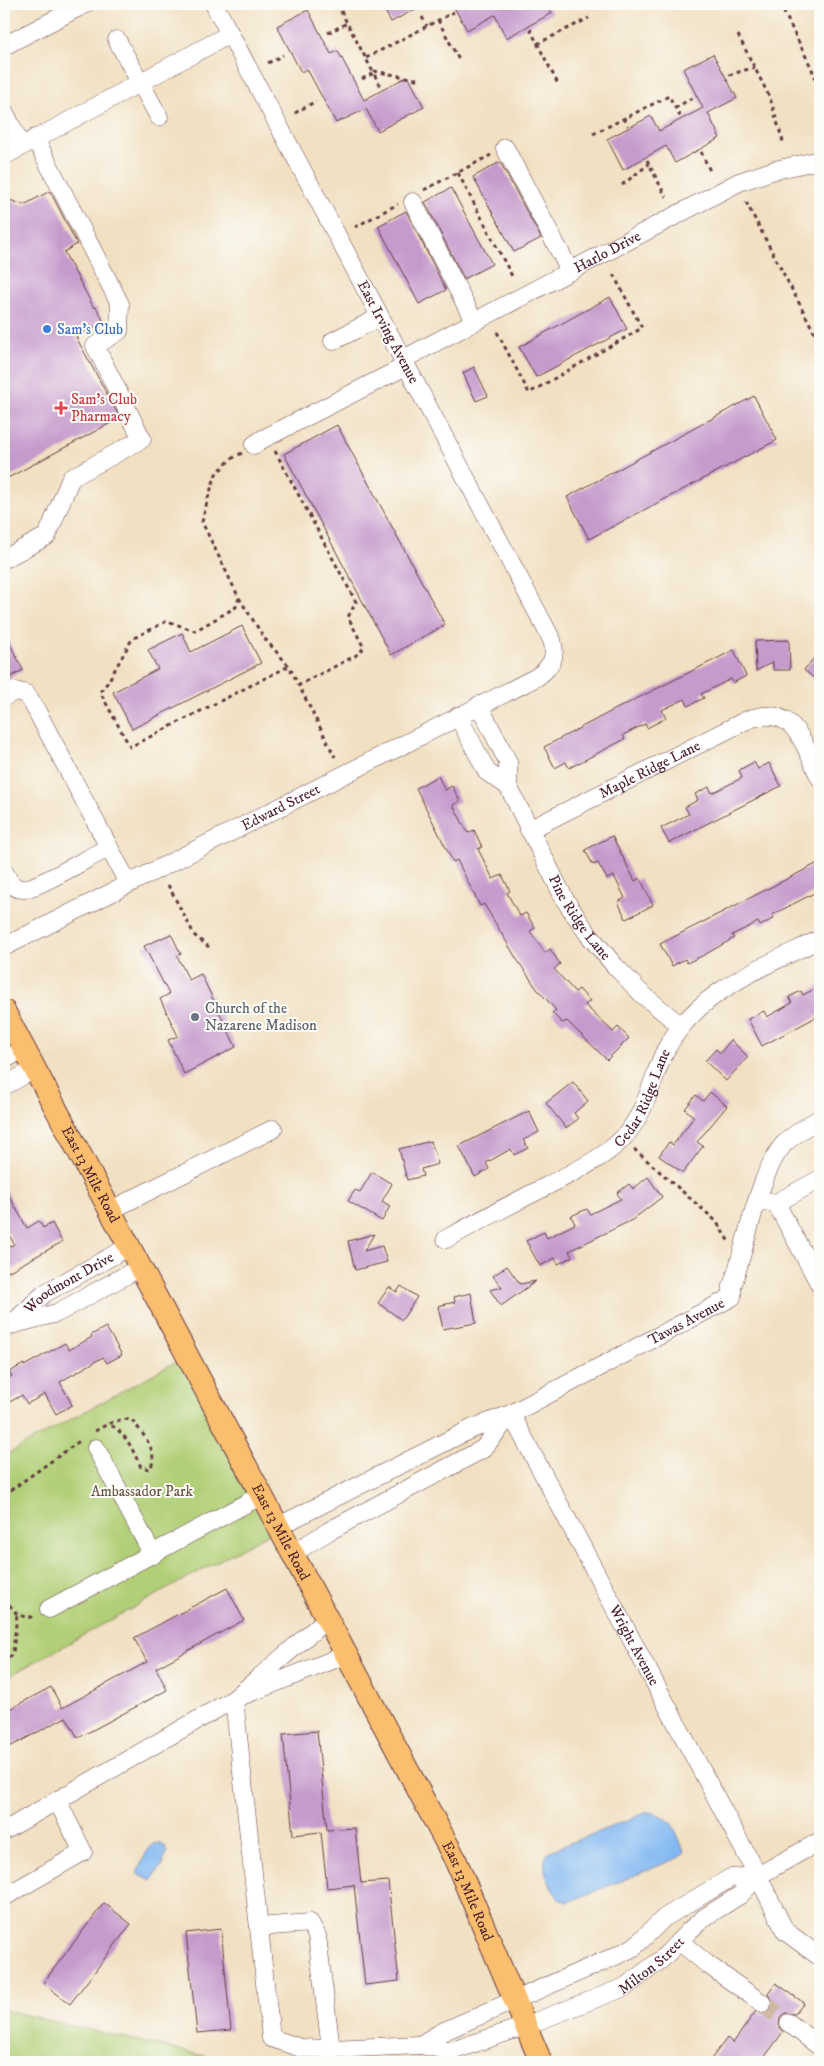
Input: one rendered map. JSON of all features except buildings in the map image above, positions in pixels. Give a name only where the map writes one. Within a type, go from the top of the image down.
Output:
[{"type":"main road","name":"East 13 Mile Road","points":[[4,1011],[348,1654],[455,1859],[541,2062]]},
{"type":"street","points":[[4,46],[85,4]]},
{"type":"street","name":"East Irving Avenue","points":[[214,4],[552,640],[553,662]]},
{"type":"street","points":[[4,156],[28,141],[230,34]]},
{"type":"street","points":[[117,40],[159,117]]},
{"type":"street","points":[[4,111],[28,141],[120,304],[119,332],[94,346],[142,439],[71,478],[47,536],[4,559]]},
{"type":"street","points":[[501,150],[570,271]]},
{"type":"street","name":"Harlo Drive","points":[[254,446],[261,440],[404,363],[474,322],[739,182],[774,170],[820,160]]},
{"type":"street","points":[[411,199],[474,322]]},
{"type":"street","points":[[333,341],[380,317]]},
{"type":"street","name":"Edward Street","points":[[4,947],[537,677],[553,662]]},
{"type":"street","points":[[4,697],[15,691],[26,694],[33,704],[128,883]]},
{"type":"street","name":"Pine Ridge Lane","points":[[479,706],[508,762],[508,786],[566,900],[601,951],[642,994],[681,1026]]},
{"type":"street","name":"Maple Ridge Lane","points":[[529,830],[758,716],[772,715],[787,721],[794,728],[820,778]]},
{"type":"street","points":[[458,716],[487,772],[508,786]]},
{"type":"street","points":[[4,872],[11,885],[21,889],[36,885],[108,848]]},
{"type":"street","name":"Cedar Ridge Lane","points":[[446,1239],[577,1170],[610,1150],[622,1139],[639,1118],[664,1053],[681,1026],[705,1002],[727,987],[820,938]]},
{"type":"street","points":[[4,1060],[24,1048]]},
{"type":"street","points":[[4,1086],[35,1070]]},
{"type":"street","name":"Tawas Avenue","points":[[279,1526],[471,1429],[511,1414],[732,1296],[732,1286],[766,1174],[783,1146],[795,1134],[820,1118]]},
{"type":"street","points":[[111,1210],[272,1128]]},
{"type":"street","points":[[758,1200],[776,1202],[820,1179]]},
{"type":"street","points":[[776,1202],[820,1284]]},
{"type":"street","name":"Woodmont Drive","points":[[8,1327],[45,1293],[130,1246]]},
{"type":"street","name":"Woodmont Drive","points":[[8,1327],[57,1313],[141,1267]]},
{"type":"street","name":"Tawas Avenue","points":[[293,1552],[329,1530],[483,1449],[511,1414]]},
{"type":"street","name":"Wright Avenue","points":[[511,1414],[758,1876],[785,1931],[820,1957]]},
{"type":"street","points":[[89,1440],[154,1555]]},
{"type":"street","points":[[49,1609],[154,1555],[262,1495]]},
{"type":"street","points":[[234,1699],[328,1618]]},
{"type":"street","points":[[4,1831],[234,1699],[348,1654]]},
{"type":"street","points":[[234,1699],[271,2038],[301,2048],[331,2049],[420,2045]]},
{"type":"street","points":[[4,1897],[83,1852],[57,1800]]},
{"type":"street","name":"Milton Street","points":[[420,2045],[452,2051],[525,2026],[625,1986],[662,1959],[705,1917],[740,1895],[758,1876],[820,1841]]},
{"type":"street","name":"Milton Street","points":[[420,2045],[442,2032],[634,1947],[664,1918],[730,1878],[758,1876]]},
{"type":"street","points":[[259,1927],[310,1923],[317,1936],[331,2049]]},
{"type":"street","points":[[679,1941],[707,1964],[762,2003]]},
{"type":"street","points":[[789,2023],[820,2047]]},
{"type":"path","points":[[337,4],[382,89]]},
{"type":"path","points":[[780,4],[811,67],[820,90]]},
{"type":"path","points":[[366,58],[454,12]]},
{"type":"path","points":[[422,17],[427,26]]},
{"type":"path","points":[[537,44],[589,18]]},
{"type":"path","points":[[438,20],[459,60]]},
{"type":"path","points":[[328,33],[347,23]]},
{"type":"path","points":[[530,29],[558,84]]},
{"type":"path","points":[[738,34],[770,98],[784,145]]},
{"type":"path","points":[[268,63],[283,55]]},
{"type":"path","points":[[729,76],[755,66]]},
{"type":"path","points":[[362,79],[373,72],[421,80]]},
{"type":"path","points":[[593,134],[669,96],[681,118]]},
{"type":"path","points":[[675,108],[696,96]]},
{"type":"path","points":[[295,113],[316,101]]},
{"type":"path","points":[[624,118],[628,126]]},
{"type":"path","points":[[355,227],[501,150]]},
{"type":"path","points":[[701,152],[711,173]]},
{"type":"path","points":[[647,160],[666,196]]},
{"type":"path","points":[[622,185],[650,164]]},
{"type":"path","points":[[458,172],[513,278]]},
{"type":"path","points":[[746,202],[820,343]]},
{"type":"path","points":[[496,332],[528,393],[642,328],[612,272]]},
{"type":"path","points":[[254,446],[231,459],[216,474],[202,522],[239,598],[265,639],[289,666],[335,757]]},
{"type":"path","points":[[275,450],[356,602],[348,617],[364,648],[355,656],[299,685]]},
{"type":"path","points":[[239,598],[236,607],[195,631],[167,621],[132,639],[108,682],[100,692],[130,747],[289,666]]},
{"type":"path","points":[[168,886],[195,936],[209,947]]},
{"type":"path","points":[[631,1146],[716,1221],[732,1248]]},
{"type":"path","points":[[4,1495],[89,1440],[108,1423],[126,1418],[132,1420],[153,1452],[154,1462],[150,1468],[141,1467],[128,1439],[118,1429],[108,1423]]},
{"type":"path","points":[[4,1599],[17,1614],[28,1618],[49,1609]]},
{"type":"path","points":[[4,1664],[12,1653],[16,1636],[17,1614]]},
{"type":"green space","name":"Ambassador Park","points":[[186,1356],[278,1528],[4,1679],[4,1456]]},
{"type":"green space","points":[[4,2010],[230,2062],[4,2062]]},
{"type":"water","points":[[648,1812],[663,1816],[668,1820],[677,1835],[684,1853],[678,1858],[573,1900],[567,1902],[559,1899],[546,1875],[546,1856],[550,1851]]},
{"type":"water","points":[[158,1842],[166,1847],[165,1849],[168,1851],[164,1862],[151,1881],[137,1873],[146,1853],[154,1843],[157,1845]]},
{"type":"tunnel","points":[[762,2003],[789,2023]]},
{"type":"place","name":"Sam's Club","points":[[47,329]]},
{"type":"place","name":"Sam's Club Pharmacy","points":[[61,408]]},
{"type":"place","name":"Church of the Nazarene Madison","points":[[195,1017]]}]
